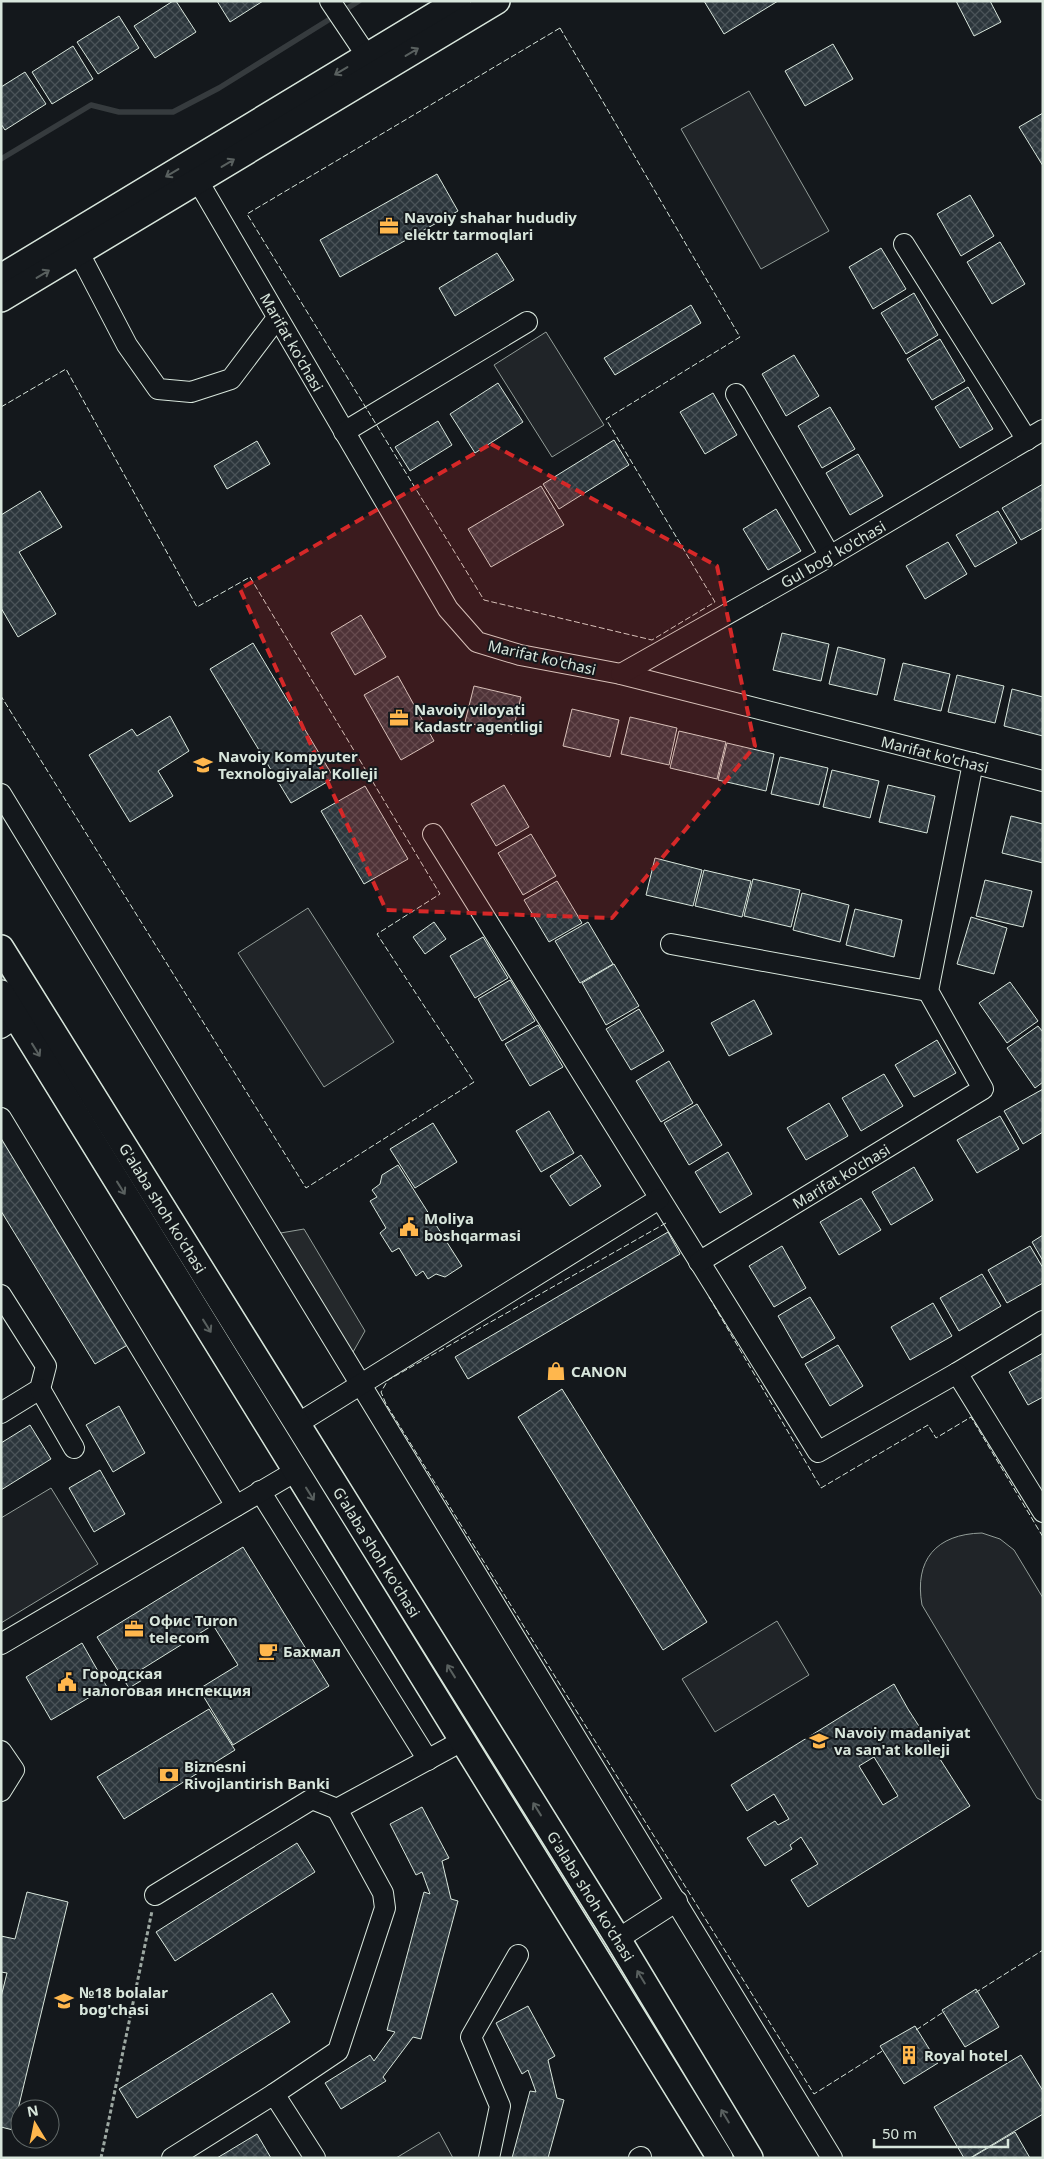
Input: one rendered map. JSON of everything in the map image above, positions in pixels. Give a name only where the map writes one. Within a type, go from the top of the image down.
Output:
[{"type":"main road","points":[[1,299],[198,181],[372,64],[458,1]]},
{"type":"main road","points":[[1,277],[372,64],[497,1]]},
{"type":"main road","name":"G'alaba shoh ko'chasi","points":[[1,948],[618,1939],[750,2158]]},
{"type":"main road","name":"G'alaba shoh ko'chasi","points":[[1,994],[9,1023],[296,1471],[720,2158]]},
{"type":"street","points":[[330,1],[372,64]]},
{"type":"street","name":"Marifat ko'chasi","points":[[198,181],[448,609],[477,642],[520,655],[620,674],[1043,781]]},
{"type":"street","points":[[904,244],[1035,435]]},
{"type":"street","points":[[78,253],[127,345],[158,389],[191,392],[231,378],[277,318]]},
{"type":"street","points":[[344,432],[527,322]]},
{"type":"street","points":[[736,394],[830,556]]},
{"type":"street","name":"Gul bog' ko'chasi","points":[[620,674],[830,556],[1035,435]]},
{"type":"street","points":[[671,944],[928,991],[973,763]]},
{"type":"street","points":[[1,794],[832,2158]]},
{"type":"street","points":[[433,834],[818,1452],[957,1373],[1043,1320]]},
{"type":"street","name":"Marifat ko'chasi","points":[[699,1262],[983,1089],[928,991]]},
{"type":"street","points":[[1,1118],[236,1506]]},
{"type":"street","points":[[297,1424],[659,1198]]},
{"type":"street","points":[[1,1295],[46,1366],[40,1389],[1,1413]]},
{"type":"street","points":[[957,1373],[1043,1512]]},
{"type":"street","points":[[40,1389],[74,1448]]},
{"type":"street","points":[[1,1644],[296,1471]]},
{"type":"street","points":[[260,1491],[428,1760]]},
{"type":"street","points":[[338,1810],[462,1741]]},
{"type":"street","points":[[1,1751],[14,1770],[1,1791]]},
{"type":"street","points":[[155,1895],[312,1799],[338,1810],[383,1893],[385,1908],[338,2050],[274,2094],[172,2158]]},
{"type":"street","points":[[618,1939],[677,1901]]},
{"type":"street","points":[[489,2158],[500,2106],[471,2037],[518,1954]]},
{"type":"street","points":[[274,2094],[315,2158]]},
{"type":"path","points":[[100,2158],[155,1895]]},
{"type":"highlighted area","points":[[491,444],[717,566],[755,746],[612,918],[386,910],[240,589]]},
{"type":"shaded area","points":[[749,91],[829,231],[761,269],[681,129]]},
{"type":"shaded area","points":[[546,332],[604,425],[552,457],[494,365]]},
{"type":"shaded area","points":[[308,908],[394,1042],[324,1087],[238,953]]},
{"type":"shaded area","points":[[304,1229],[365,1331],[344,1368],[263,1236]]},
{"type":"shaded area","points":[[51,1488],[98,1564],[1,1623],[1,1518]]},
{"type":"shaded area","points":[[982,1533],[1000,1539],[1014,1550],[1043,1598],[1043,1801],[1037,1798],[922,1605],[920,1589],[922,1575],[925,1563],[932,1552],[952,1538]]},
{"type":"shaded area","points":[[777,1621],[809,1675],[715,1732],[682,1679]]},
{"type":"shaded area","points":[[439,2132],[453,2158],[396,2158]]},
{"type":"building","points":[[173,1],[176,1],[196,32],[155,58],[134,26]]},
{"type":"building","points":[[217,1],[263,1],[230,22]]},
{"type":"building","points":[[704,1],[778,1],[724,34]]},
{"type":"building","points":[[956,1],[990,1],[1001,22],[974,36]]},
{"type":"building","points":[[119,16],[139,48],[98,74],[77,42]]},
{"type":"building","points":[[833,44],[853,79],[805,106],[785,71]]},
{"type":"building","points":[[73,46],[93,79],[52,104],[32,72]]},
{"type":"building","points":[[25,72],[46,104],[5,130],[1,124],[1,87]]},
{"type":"building","points":[[1043,113],[1043,166],[1019,127]]},
{"type":"building","name":"Navoiy shahar hududiy elektr tarmoqlari","points":[[437,174],[458,211],[340,277],[320,240]]},
{"type":"building","points":[[970,195],[994,236],[961,256],[937,214]]},
{"type":"building","points":[[1000,242],[1025,284],[992,304],[967,262]]},
{"type":"building","points":[[881,248],[906,289],[873,309],[849,267]]},
{"type":"building","points":[[497,253],[514,280],[455,316],[439,288]]},
{"type":"building","points":[[914,293],[938,335],[906,354],[881,313]]},
{"type":"building","points":[[691,305],[701,323],[615,375],[604,358]]},
{"type":"building","points":[[940,339],[965,381],[932,400],[907,359]]},
{"type":"building","points":[[794,355],[819,396],[786,416],[762,374]]},
{"type":"building","points":[[498,383],[523,422],[475,453],[450,414]]},
{"type":"building","points":[[968,387],[993,429],[960,448],[935,407]]},
{"type":"building","points":[[713,393],[737,435],[705,454],[680,412]]},
{"type":"building","points":[[830,407],[855,449],[822,468],[798,426]]},
{"type":"building","points":[[438,421],[452,445],[410,471],[395,447]]},
{"type":"building","points":[[614,440],[629,465],[559,509],[543,484]]},
{"type":"building","points":[[257,441],[270,464],[227,489],[214,466]]},
{"type":"building","points":[[858,454],[883,496],[850,515],[826,473]]},
{"type":"building","points":[[1043,484],[1043,528],[1021,540],[1002,508]]},
{"type":"building","points":[[541,486],[564,525],[491,567],[468,529]]},
{"type":"building","points":[[40,491],[62,527],[19,552],[56,614],[18,637],[1,608],[1,515]]},
{"type":"building","points":[[776,509],[801,551],[768,570],[743,529]]},
{"type":"building","points":[[998,511],[1017,543],[975,567],[956,535]]},
{"type":"building","points":[[948,542],[967,574],[925,599],[906,566]]},
{"type":"building","points":[[361,615],[386,657],[355,675],[331,633]]},
{"type":"building","points":[[782,633],[829,644],[821,681],[773,670]]},
{"type":"building","points":[[253,643],[334,778],[291,803],[210,669]]},
{"type":"building","points":[[838,647],[885,659],[877,695],[829,684]]},
{"type":"building","points":[[903,663],[950,674],[941,711],[894,700]]},
{"type":"building","points":[[957,675],[1004,686],[995,723],[948,712]]},
{"type":"building","name":"Navoiy viloyati Kadastr agentligi","points":[[398,676],[434,741],[401,760],[364,695]]},
{"type":"building","points":[[474,686],[521,697],[512,734],[465,722]]},
{"type":"building","points":[[1012,689],[1043,697],[1043,736],[1004,726]]},
{"type":"building","points":[[572,709],[619,720],[610,757],[563,746]]},
{"type":"building","points":[[170,716],[189,751],[158,771],[173,796],[130,822],[89,755],[132,729],[137,736]]},
{"type":"building","points":[[630,717],[677,728],[669,765],[621,754]]},
{"type":"building","points":[[679,731],[726,742],[717,779],[670,768]]},
{"type":"building","points":[[727,743],[774,754],[766,791],[718,780]]},
{"type":"building","points":[[780,757],[828,768],[819,805],[771,794]]},
{"type":"building","points":[[832,770],[879,781],[870,818],[823,807]]},
{"type":"building","points":[[504,785],[529,827],[496,846],[471,804]]},
{"type":"building","points":[[888,785],[935,796],[927,833],[879,822]]},
{"type":"building","points":[[365,786],[408,859],[364,884],[321,811]]},
{"type":"building","points":[[1011,816],[1043,824],[1043,863],[1002,853]]},
{"type":"building","points":[[531,834],[556,876],[523,895],[498,853]]},
{"type":"building","points":[[655,858],[702,870],[693,906],[646,895]]},
{"type":"building","points":[[704,870],[751,881],[742,917],[695,906]]},
{"type":"building","points":[[753,879],[800,890],[791,927],[744,916]]},
{"type":"building","points":[[985,880],[1032,891],[1023,927],[976,916]]},
{"type":"building","points":[[557,881],[582,923],[549,942],[524,900]]},
{"type":"building","points":[[802,893],[849,905],[840,942],[793,930]]},
{"type":"building","points":[[855,909],[902,920],[894,957],[846,945]]},
{"type":"building","points":[[971,917],[1007,928],[994,974],[957,964]]},
{"type":"building","points":[[434,922],[446,939],[425,954],[413,937]]},
{"type":"building","points":[[588,922],[613,964],[580,983],[555,941]]},
{"type":"building","points":[[483,937],[508,978],[475,998],[450,956]]},
{"type":"building","points":[[614,964],[639,1006],[606,1025],[582,983]]},
{"type":"building","points":[[510,980],[535,1021],[502,1041],[478,999]]},
{"type":"building","points":[[1010,982],[1038,1021],[1007,1043],[979,1003]]},
{"type":"building","points":[[754,1000],[772,1034],[729,1056],[711,1023]]},
{"type":"building","points":[[639,1009],[664,1051],[631,1070],[606,1029]]},
{"type":"building","points":[[538,1025],[563,1067],[530,1086],[505,1044]]},
{"type":"building","points":[[1038,1026],[1043,1032],[1043,1082],[1035,1088],[1007,1048]]},
{"type":"building","points":[[937,1040],[956,1073],[914,1097],[895,1065]]},
{"type":"building","points":[[669,1061],[693,1103],[661,1122],[636,1081]]},
{"type":"building","points":[[884,1074],[903,1106],[861,1131],[842,1098]]},
{"type":"building","points":[[1043,1089],[1043,1132],[1023,1144],[1004,1111]]},
{"type":"building","points":[[829,1103],[848,1136],[806,1160],[787,1128]]},
{"type":"building","points":[[697,1104],[722,1145],[689,1165],[664,1123]]},
{"type":"building","points":[[549,1111],[574,1153],[541,1172],[516,1131]]},
{"type":"building","points":[[1000,1116],[1019,1149],[977,1173],[957,1140]]},
{"type":"building","points":[[433,1123],[457,1162],[415,1188],[390,1149]]},
{"type":"building","points":[[1,1131],[131,1343],[95,1364],[1,1211]]},
{"type":"building","points":[[728,1152],[752,1194],[720,1213],[695,1172]]},
{"type":"building","points":[[581,1155],[601,1186],[570,1206],[550,1176]]},
{"type":"building","points":[[398,1165],[462,1266],[445,1277],[436,1274],[428,1279],[423,1271],[416,1276],[399,1248],[392,1252],[380,1233],[386,1228],[370,1201],[377,1197],[372,1190],[380,1184],[382,1175]]},
{"type":"building","points":[[914,1167],[933,1200],[891,1225],[872,1192]]},
{"type":"building","points":[[861,1198],[881,1230],[839,1255],[820,1222]]},
{"type":"building","points":[[668,1232],[680,1254],[468,1379],[455,1357]]},
{"type":"building","points":[[1043,1235],[1043,1261],[1032,1242]]},
{"type":"building","points":[[782,1246],[806,1288],[774,1307],[749,1266]]},
{"type":"building","points":[[1030,1246],[1043,1268],[1043,1283],[1007,1303],[988,1270]]},
{"type":"building","points":[[982,1274],[1001,1306],[959,1331],[940,1298]]},
{"type":"building","points":[[810,1297],[835,1338],[802,1358],[778,1316]]},
{"type":"building","points":[[933,1303],[952,1336],[910,1360],[891,1327]]},
{"type":"building","points":[[838,1345],[863,1386],[830,1406],[805,1364]]},
{"type":"building","points":[[1043,1353],[1043,1397],[1028,1405],[1009,1372]]},
{"type":"building","points":[[562,1389],[707,1622],[663,1650],[518,1417]]},
{"type":"building","points":[[119,1406],[145,1453],[113,1472],[86,1425]]},
{"type":"building","points":[[30,1425],[51,1459],[1,1490],[1,1443]]},
{"type":"building","points":[[100,1470],[125,1514],[94,1532],[69,1488]]},
{"type":"building","name":"Бахмал","points":[[243,1547],[329,1686],[233,1745],[199,1689],[238,1665],[213,1625],[139,1671],[144,1679],[129,1688],[97,1637]]},
{"type":"building","points":[[82,1643],[107,1687],[51,1720],[26,1677]]},
{"type":"building","points":[[894,1684],[970,1806],[808,1907],[791,1880],[818,1864],[801,1837],[790,1845],[792,1849],[765,1866],[747,1838],[775,1821],[778,1825],[789,1819],[774,1794],[747,1811],[731,1785]],"holes":[[[874,1757],[898,1796],[883,1805],[859,1766]]]},
{"type":"building","points":[[209,1709],[235,1750],[124,1819],[97,1777]]},
{"type":"building","points":[[422,1807],[449,1858],[442,1861],[451,1899],[458,1901],[421,2039],[413,2037],[383,2077],[386,2081],[341,2109],[325,2083],[370,2055],[374,2061],[395,2032],[387,2030],[424,1892],[430,1894],[422,1872],[416,1875],[390,1824]]},
{"type":"building","points":[[297,1843],[315,1872],[175,1961],[156,1932]]},
{"type":"building","points":[[27,1892],[68,1902],[20,2099],[10,2099],[10,2129],[1,2127],[1,1997],[7,1973],[1,1972],[1,1936],[15,1939]]},
{"type":"building","points":[[976,1989],[999,2027],[965,2047],[942,2010]]},
{"type":"building","points":[[272,1993],[290,2022],[137,2118],[119,2089]]},
{"type":"building","points":[[528,2006],[555,2056],[548,2060],[557,2098],[564,2100],[548,2158],[512,2158],[530,2091],[536,2092],[528,2070],[522,2074],[496,2023]]},
{"type":"building","name":"Royal hotel","points":[[915,2026],[938,2063],[904,2084],[880,2046]]},
{"type":"building","points":[[1021,2055],[1043,2091],[1043,2114],[970,2158],[964,2158],[934,2107]]},
{"type":"building","points":[[1015,2132],[1030,2158],[971,2158]]},
{"type":"building","points":[[257,2134],[271,2158],[217,2158]]},
{"type":"waterway","points":[[1,159],[91,105],[119,112],[173,112],[219,88],[359,1]]},
{"type":"fence","points":[[560,28],[740,337],[606,419],[715,602],[652,640],[484,600],[247,214],[560,28]]},
{"type":"fence","points":[[1,407],[66,369],[197,607],[250,577],[440,894],[377,934],[474,1082],[306,1188],[1,696]]},
{"type":"fence","points":[[666,1223],[388,1380],[381,1392],[386,1404],[814,2094],[884,2050]]},
{"type":"fence","points":[[709,1297],[821,1488],[928,1425],[936,1438],[971,1417],[1043,1537]]},
{"type":"fence","points":[[975,1993],[1043,1950]]},
{"type":"fence","points":[[916,2030],[945,2011]]},
{"type":"place","name":"Navoiy shahar hududiy elektr tarmoqlari","points":[[389,226]]},
{"type":"place","name":"Navoiy viloyati Kadastr agentligi","points":[[399,718]]},
{"type":"place","name":"Navoiy Kompyuter Texnologiyalar Kolleji","points":[[203,765]]},
{"type":"place","name":"Moliya boshqarmasi","points":[[409,1227]]},
{"type":"place","name":"CANON","points":[[556,1371]]},
{"type":"place","name":"Офис Turon telecom","points":[[134,1629]]},
{"type":"place","name":"Бахмал","points":[[268,1651]]},
{"type":"place","name":"Городская налоговая инспекция","points":[[67,1682]]},
{"type":"place","name":"Navoiy madaniyat va san'at kolleji","points":[[819,1741]]},
{"type":"place","name":"Biznesni Rivojlantirish Banki","points":[[169,1775]]},
{"type":"place","name":"№18 bolalar bog'chasi","points":[[64,2001]]},
{"type":"place","name":"Royal hotel","points":[[909,2055]]}]
